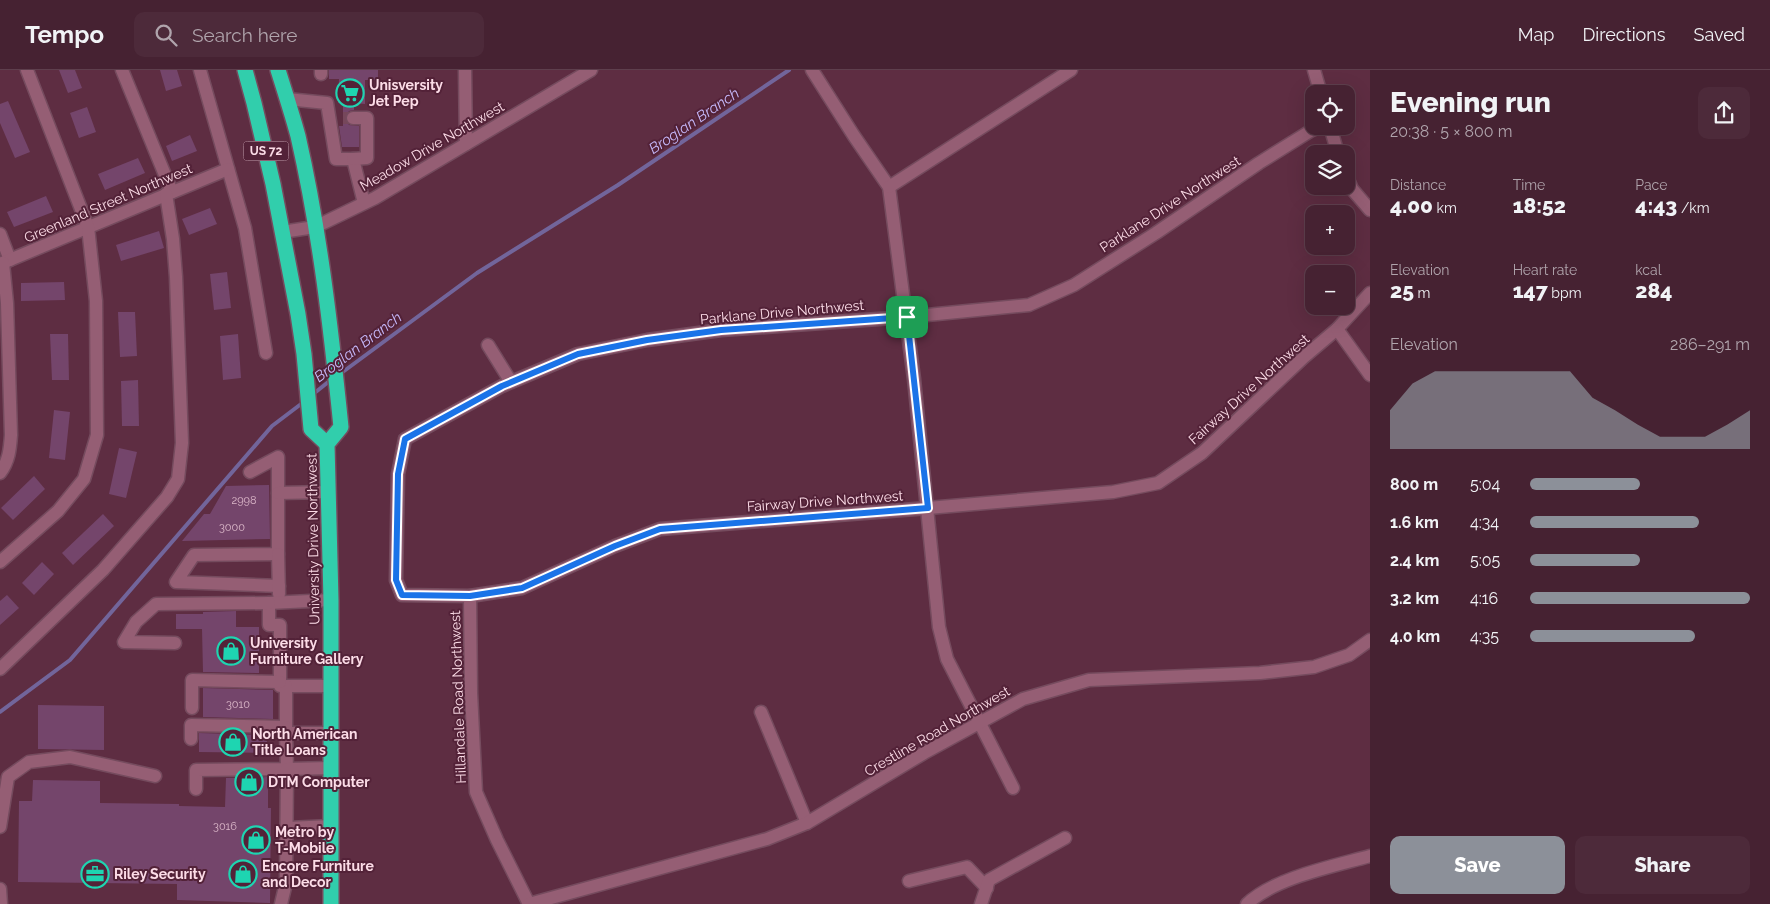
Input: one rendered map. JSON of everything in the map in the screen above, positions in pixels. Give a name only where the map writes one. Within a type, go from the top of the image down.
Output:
[{"type":"highway","name":"University Drive Northwest","points":[[245,70],[262,136],[298,314],[311,429],[327,444]]},
{"type":"highway","name":"University Drive Northwest","points":[[278,70],[297,135],[321,253],[341,427],[327,444],[331,600],[331,904]]},
{"type":"street","points":[[0,562],[58,511],[84,479],[97,435],[96,301],[88,227],[43,107],[27,70]]},
{"type":"street","points":[[0,669],[103,570],[167,498],[178,479],[182,443],[176,277],[169,193],[122,70]]},
{"type":"street","points":[[200,70],[245,228],[266,353]]},
{"type":"street","points":[[465,70],[466,144]]},
{"type":"street","name":"Meadow Drive Northwest","points":[[282,232],[315,227],[375,198],[592,70]]},
{"type":"street","points":[[889,187],[1071,70]]},
{"type":"street","points":[[1314,70],[1318,85]]},
{"type":"street","points":[[814,72],[889,187],[907,317],[939,627],[947,659],[1013,788]]},
{"type":"street","points":[[287,99],[327,103],[329,117],[336,160],[368,158],[368,118],[329,117]]},
{"type":"street","name":"Parklane Drive Northwest","points":[[396,565],[398,474],[405,439],[511,382],[578,354],[647,340],[721,330],[907,317],[1029,305],[1074,285],[1305,134]]},
{"type":"street","points":[[353,159],[364,202]]},
{"type":"street","name":"Greenland Street Northwest","points":[[4,262],[228,169]]},
{"type":"street","points":[[1355,192],[1370,210]]},
{"type":"street","points":[[0,234],[7,303],[11,435],[10,453],[6,465],[0,473]]},
{"type":"street","name":"Fairway Drive Northwest","points":[[396,565],[396,580],[402,595],[470,596],[522,588],[615,546],[660,529],[1113,492],[1158,483],[1202,453],[1304,357],[1337,329],[1370,294]]},
{"type":"street","points":[[1337,329],[1370,375]]},
{"type":"street","points":[[488,345],[511,382]]},
{"type":"street","points":[[250,472],[278,456],[279,586],[268,625],[280,625],[286,730],[288,828],[286,883],[282,904]]},
{"type":"street","points":[[278,493],[328,492]]},
{"type":"street","points":[[278,554],[194,555],[176,582],[279,586]]},
{"type":"street","name":"Hillandale Road Northwest","points":[[470,596],[476,792],[497,840],[529,904]]},
{"type":"street","points":[[175,643],[124,642],[136,622],[156,604],[274,603],[331,600]]},
{"type":"street","name":"Crestline Road Northwest","points":[[529,904],[768,839],[807,824],[924,753],[1023,699],[1090,680],[1260,673],[1314,667],[1349,655],[1370,640]]},
{"type":"street","points":[[192,708],[192,680],[331,686]]},
{"type":"street","points":[[761,712],[807,824]]},
{"type":"street","points":[[190,739],[190,725],[331,733]]},
{"type":"street","points":[[0,828],[8,776],[29,762],[70,757],[156,776]]},
{"type":"street","points":[[196,789],[196,770],[331,768]]},
{"type":"street","points":[[288,828],[331,826]]},
{"type":"street","points":[[981,904],[989,880],[1065,838]]},
{"type":"street","points":[[1247,904],[1255,897],[1291,880],[1370,856]]},
{"type":"street","points":[[909,881],[967,868],[987,888]]},
{"type":"street","points":[[0,889],[1,904]]},
{"type":"building","points":[[59,70],[75,70],[82,88],[68,93]]},
{"type":"building","points":[[160,70],[177,70],[182,86],[166,91]]},
{"type":"building","points":[[329,70],[378,70],[378,80],[365,80],[365,104],[354,103],[354,110],[349,111],[345,118],[349,125],[359,126],[359,147],[342,147],[339,126],[343,126],[343,103],[338,103],[339,79],[329,79]]},
{"type":"building","points":[[8,101],[30,152],[15,158],[0,123],[0,104]]},
{"type":"building","points":[[87,107],[96,132],[79,138],[70,113]]},
{"type":"building","points":[[190,135],[197,151],[172,161],[166,146]]},
{"type":"building","points":[[138,158],[145,173],[105,190],[98,174]]},
{"type":"building","points":[[46,196],[53,212],[14,227],[7,212]]},
{"type":"building","points":[[210,208],[217,224],[189,235],[182,219]]},
{"type":"building","points":[[159,231],[164,248],[121,261],[116,245]]},
{"type":"building","points":[[227,272],[231,308],[214,310],[210,274]]},
{"type":"building","points":[[64,282],[65,300],[21,301],[21,283]]},
{"type":"building","points":[[118,312],[135,312],[137,356],[120,357]]},
{"type":"building","points":[[50,334],[68,334],[69,380],[52,380]]},
{"type":"building","points":[[238,334],[241,378],[223,380],[220,336]]},
{"type":"building","points":[[138,380],[139,426],[122,426],[121,381]]},
{"type":"building","points":[[54,410],[70,412],[65,460],[49,458]]},
{"type":"building","points":[[119,448],[137,452],[126,498],[109,494]]},
{"type":"building","points":[[34,476],[45,489],[13,520],[1,508]]},
{"type":"building","points":[[269,485],[270,539],[182,541],[204,514],[210,514],[226,486]]},
{"type":"building","points":[[103,514],[114,526],[73,565],[62,553]]},
{"type":"building","points":[[42,562],[54,574],[34,595],[22,583]]},
{"type":"building","points":[[7,595],[19,608],[0,625],[0,601]]},
{"type":"building","name":"University Furniture Gallery","points":[[236,611],[236,627],[259,627],[259,673],[203,672],[202,629],[176,629],[176,614]]},
{"type":"building","points":[[203,688],[273,690],[273,719],[203,717]]},
{"type":"building","points":[[38,705],[104,706],[104,750],[38,749]]},
{"type":"building","name":"North American Title Loans","points":[[199,733],[267,735],[267,753],[199,752]]},
{"type":"building","points":[[268,777],[268,808],[271,808],[270,903],[177,900],[177,884],[18,882],[19,801],[32,801],[33,780],[100,781],[100,803],[179,804],[179,806],[225,807],[226,778]]},
{"type":"waterway","name":"Broglan Branch","points":[[340,374],[477,273],[618,185],[789,70]]},
{"type":"waterway","name":"Broglan Branch","points":[[312,395],[332,379]]},
{"type":"waterway","name":"Broglan Branch","points":[[0,712],[70,660],[272,426],[305,401]]},
{"type":"tunnel","points":[[343,118],[353,118]]},
{"type":"place","name":"Unisversity Jet Pep","points":[[350,93]]},
{"type":"place","name":"University Furniture Gallery","points":[[231,651]]},
{"type":"place","name":"North American Title Loans","points":[[233,742]]},
{"type":"place","name":"DTM Computer","points":[[249,782]]},
{"type":"place","name":"Metro by T-Mobile","points":[[256,840]]},
{"type":"place","name":"Riley Security","points":[[95,874]]},
{"type":"place","name":"Encore Furniture and Decor","points":[[243,874]]},
{"type":"route","points":[[907,317],[928,508],[660,529],[615,546],[522,588],[470,596],[402,595],[396,580],[398,474],[405,439],[502,386],[578,354],[647,340],[721,330],[907,317]]}]
